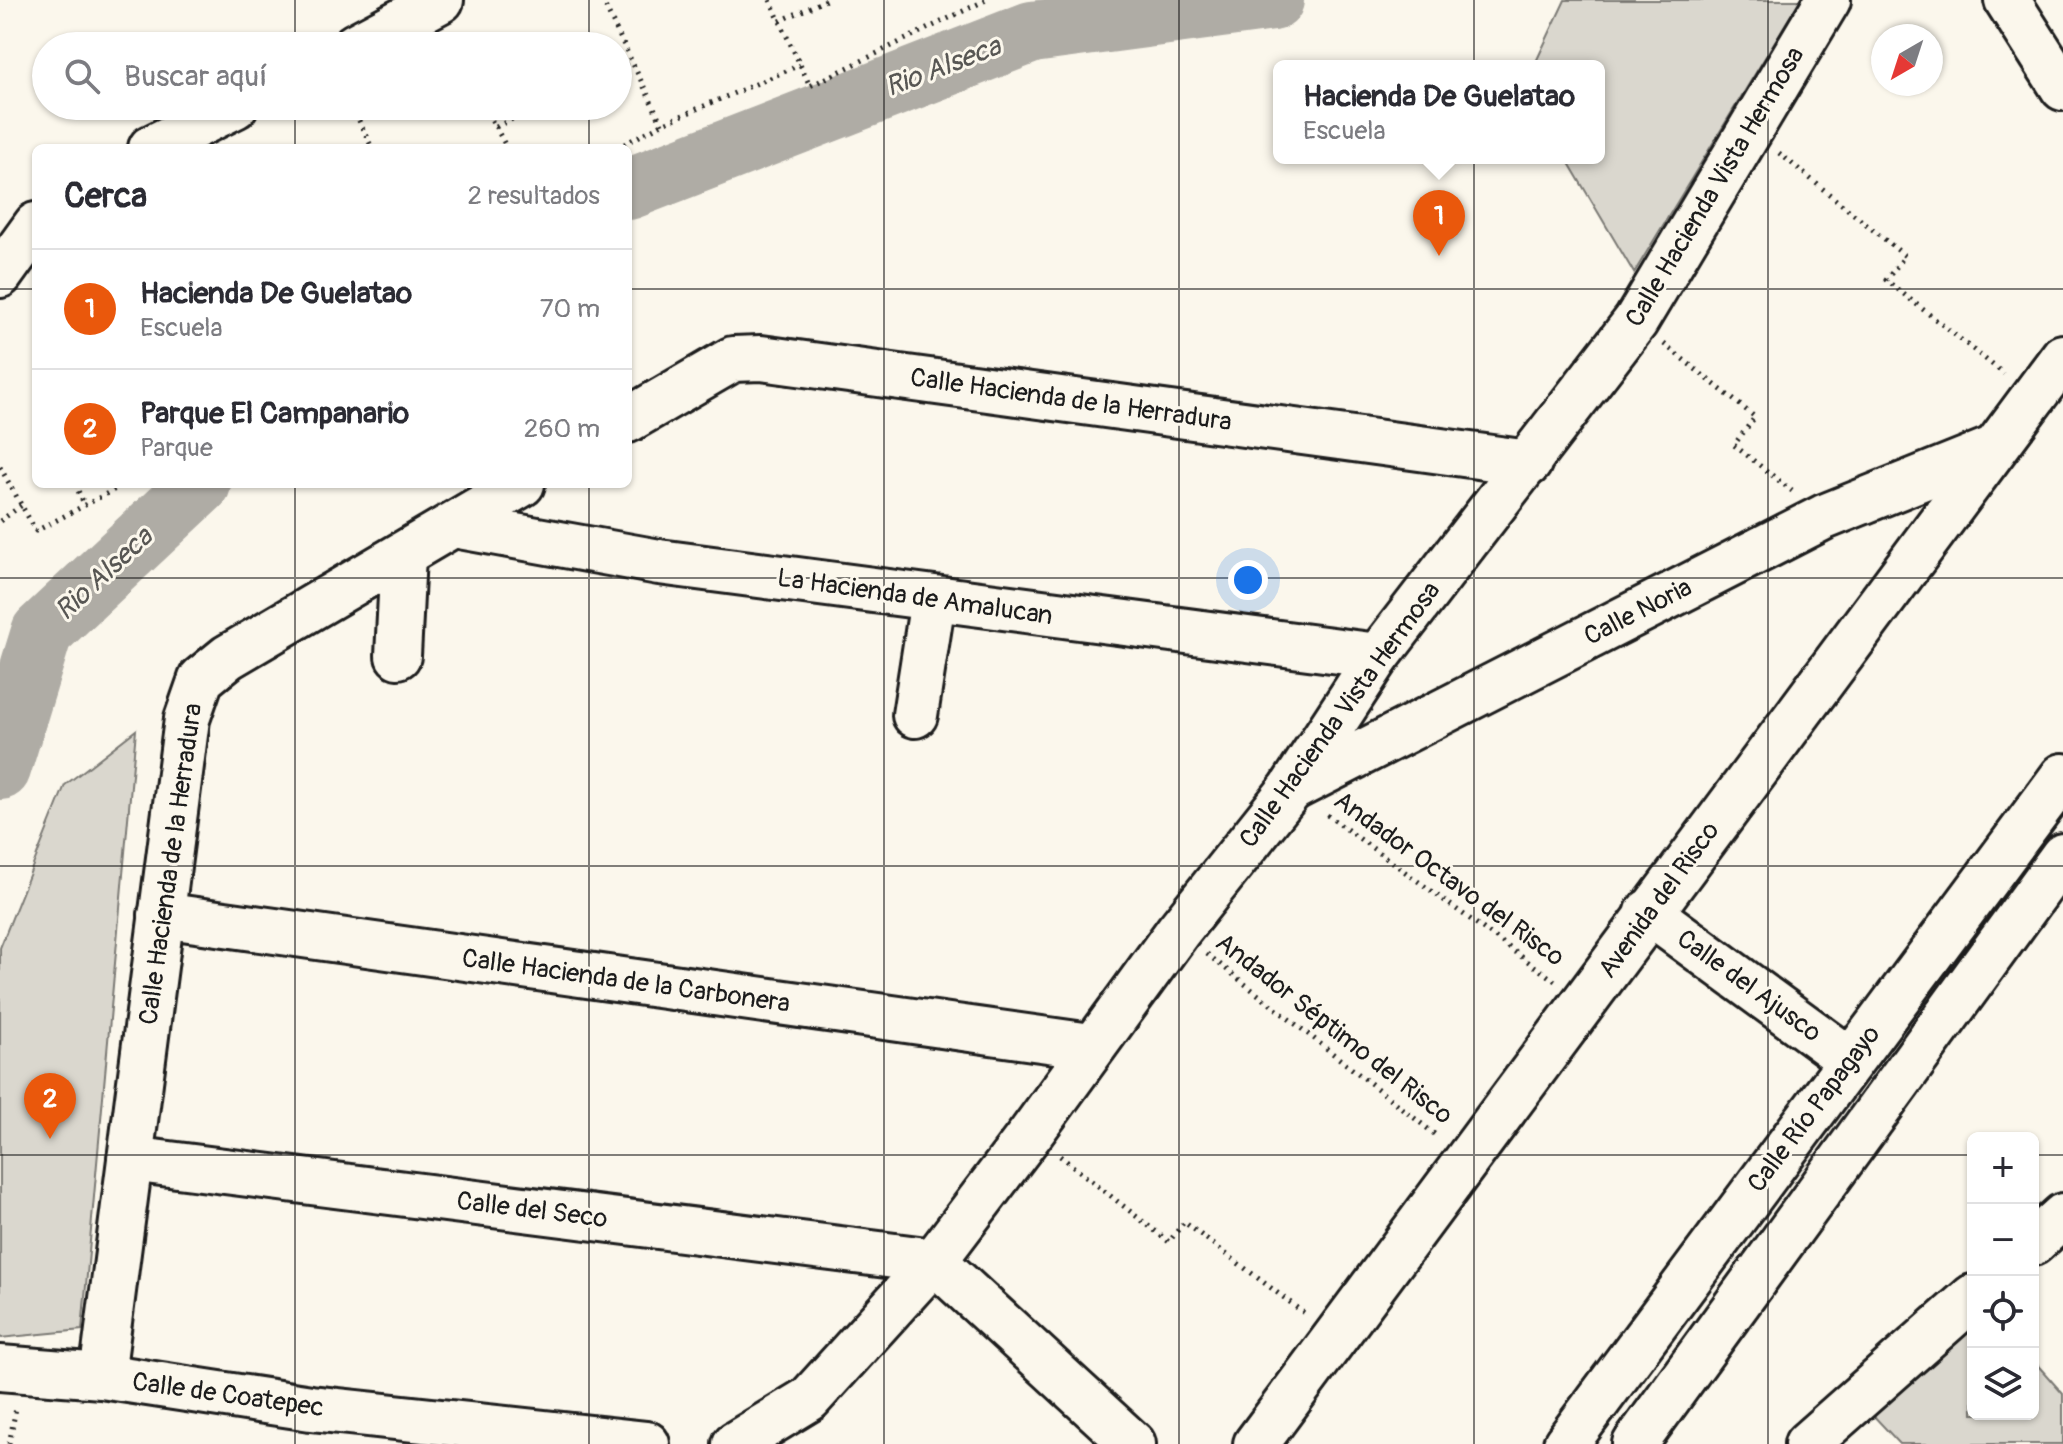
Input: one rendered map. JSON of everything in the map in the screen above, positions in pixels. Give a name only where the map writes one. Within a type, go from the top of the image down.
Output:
[{"type":"street","name":"Calle Hacienda Vista Hermosa","points":[[735,1444],[809,1399],[934,1261],[1031,1133],[1091,1046],[1291,789],[1378,656],[1636,321],[1828,0]]},
{"type":"street","points":[[2012,2],[2063,88]]},
{"type":"street","points":[[378,32],[425,4]]},
{"type":"street","points":[[159,144],[207,120]]},
{"type":"street","points":[[0,275],[32,231]]},
{"type":"street","name":"Avenida del Risco","points":[[1256,1444],[2063,357]]},
{"type":"street","name":"Calle Hacienda de la Herradura","points":[[632,418],[733,359],[761,358],[1529,463]]},
{"type":"street","name":"Calle Noria","points":[[1291,789],[1824,517],[1993,449]]},
{"type":"street","name":"Calle Hacienda de la Herradura","points":[[102,1376],[187,719],[201,679],[228,657],[515,488]]},
{"type":"street","name":"La Hacienda de Amalucan","points":[[454,525],[659,562],[1378,656]]},
{"type":"street","points":[[398,656],[403,555]]},
{"type":"street","points":[[915,715],[933,600]]},
{"type":"street","name":"Calle Río Papagayo","points":[[1566,1444],[2063,776]]},
{"type":"street","name":"Calle Río Papagayo","points":[[1635,1444],[2063,856]]},
{"type":"street","name":"Calle del Ajusco","points":[[1648,912],[1850,1060]]},
{"type":"street","name":"Calle Hacienda de la Carbonera","points":[[161,915],[1091,1046]]},
{"type":"street","name":"Calle del Seco","points":[[130,1159],[934,1261]]},
{"type":"street","points":[[2039,1238],[2063,1216]]},
{"type":"street","points":[[934,1261],[1133,1444]]},
{"type":"street","points":[[1807,1444],[1967,1302]]},
{"type":"street","name":"Calle de Coatepec","points":[[0,1368],[102,1376],[311,1408],[647,1444]]},
{"type":"street","name":"Calle Hacienda Vista Hermosa","points":[[788,1444],[809,1399]]},
{"type":"path","points":[[602,0],[617,32]]},
{"type":"path","points":[[770,0],[810,86],[986,0]]},
{"type":"path","points":[[779,21],[826,0]]},
{"type":"path","points":[[632,63],[662,124]]},
{"type":"path","points":[[624,144],[662,124],[800,65]]},
{"type":"path","points":[[359,120],[370,144]]},
{"type":"path","points":[[492,120],[505,144]]},
{"type":"path","points":[[496,127],[510,120]]},
{"type":"path","points":[[1750,129],[1905,256],[1886,280],[2033,397]]},
{"type":"path","points":[[1636,321],[1755,417],[1734,445],[1824,517]]},
{"type":"path","points":[[0,467],[36,531],[118,488]]},
{"type":"path","points":[[77,488],[85,506]]},
{"type":"path","points":[[0,521],[22,505]]},
{"type":"path","name":"Andador Octavo del Risco","points":[[1291,789],[1585,1003]]},
{"type":"path","name":"Andador Séptimo del Risco","points":[[1178,931],[1466,1159]]},
{"type":"path","points":[[1031,1133],[1169,1242],[1184,1222],[1334,1335]]},
{"type":"shaded area","points":[[1565,0],[1800,0],[1634,273],[1570,164],[1605,164],[1605,60],[1537,60]]},
{"type":"shaded area","points":[[136,730],[82,1330],[0,1338],[0,948],[65,785]]},
{"type":"shaded area","points":[[1967,1323],[1967,1420],[2039,1420],[2039,1367],[2063,1394],[2063,1444],[1900,1444],[1870,1412]]},
{"type":"waterway","name":"Rio Alseca","points":[[632,187],[1032,32],[1273,0]]},
{"type":"waterway","name":"Rio Alseca","points":[[0,769],[42,632],[196,488]]},
{"type":"place","name":"Hacienda De Guelatao","points":[[1439,256]]},
{"type":"place","name":"Parque El Campanario","points":[[50,1139]]}]
